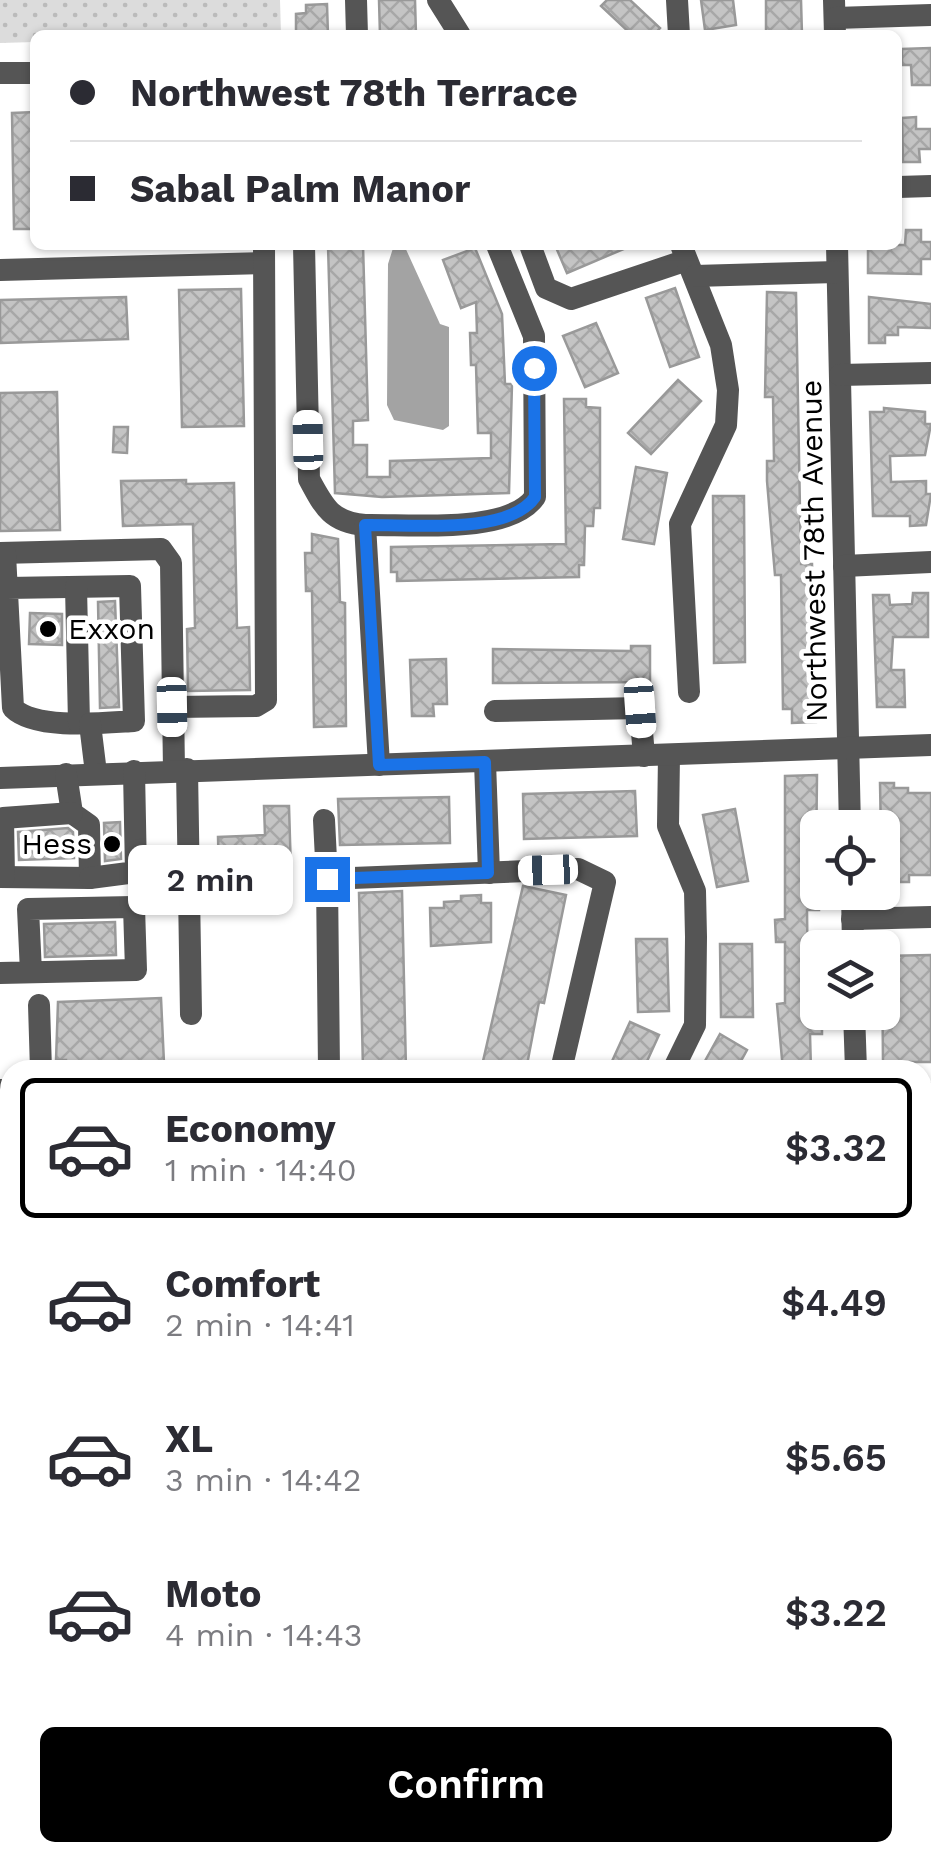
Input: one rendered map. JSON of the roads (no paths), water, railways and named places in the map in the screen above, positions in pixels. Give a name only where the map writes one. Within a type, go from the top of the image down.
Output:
[{"type":"street","points":[[356,0],[357,30]]},
{"type":"street","points":[[438,0],[457,30]]},
{"type":"street","points":[[677,0],[679,30]]},
{"type":"street","points":[[835,18],[931,16]]},
{"type":"street","points":[[0,73],[30,72]]},
{"type":"street","points":[[902,187],[931,186]]},
{"type":"street","points":[[304,250],[309,478],[326,511],[343,523],[365,525],[502,521],[525,512],[535,497],[534,336],[499,250]]},
{"type":"street","points":[[532,250],[546,288],[571,299],[686,261],[837,272]]},
{"type":"street","name":"Northwest 78th Avenue","points":[[837,250],[850,810]]},
{"type":"street","points":[[0,270],[264,254],[266,700],[256,706],[172,707]]},
{"type":"street","points":[[686,261],[721,345],[728,390],[726,425],[680,524],[689,692]]},
{"type":"street","points":[[840,375],[931,373]]},
{"type":"street","points":[[365,525],[379,765]]},
{"type":"street","points":[[8,588],[130,586],[134,721],[85,723],[23,718],[12,708],[5,638],[8,588],[3,554],[161,549],[171,563],[172,707],[180,770],[191,1014]]},
{"type":"street","points":[[844,566],[931,562]]},
{"type":"street","points":[[76,587],[85,723],[96,773]]},
{"type":"street","points":[[495,711],[640,708],[644,756]]},
{"type":"street","points":[[0,778],[931,746]]},
{"type":"street","points":[[669,755],[668,826],[695,891],[695,1025],[678,1060]]},
{"type":"street","points":[[485,762],[488,873]]},
{"type":"street","points":[[90,878],[89,825],[72,813],[3,818],[2,877],[90,878],[136,872],[134,771]]},
{"type":"street","points":[[66,774],[72,813]]},
{"type":"street","points":[[324,820],[329,1060]]},
{"type":"street","points":[[327,879],[578,869],[605,882],[562,1060]]},
{"type":"street","points":[[0,973],[136,970],[134,907],[28,909],[31,972]]},
{"type":"street","points":[[852,910],[852,930]]},
{"type":"street","points":[[852,919],[931,917]]},
{"type":"street","points":[[38,1005],[41,1060]]},
{"type":"street","points":[[855,1030],[856,1060]]},
{"type":"place","name":"Exxon","points":[[48,629]]},
{"type":"place","name":"Hess","points":[[112,844]]}]
